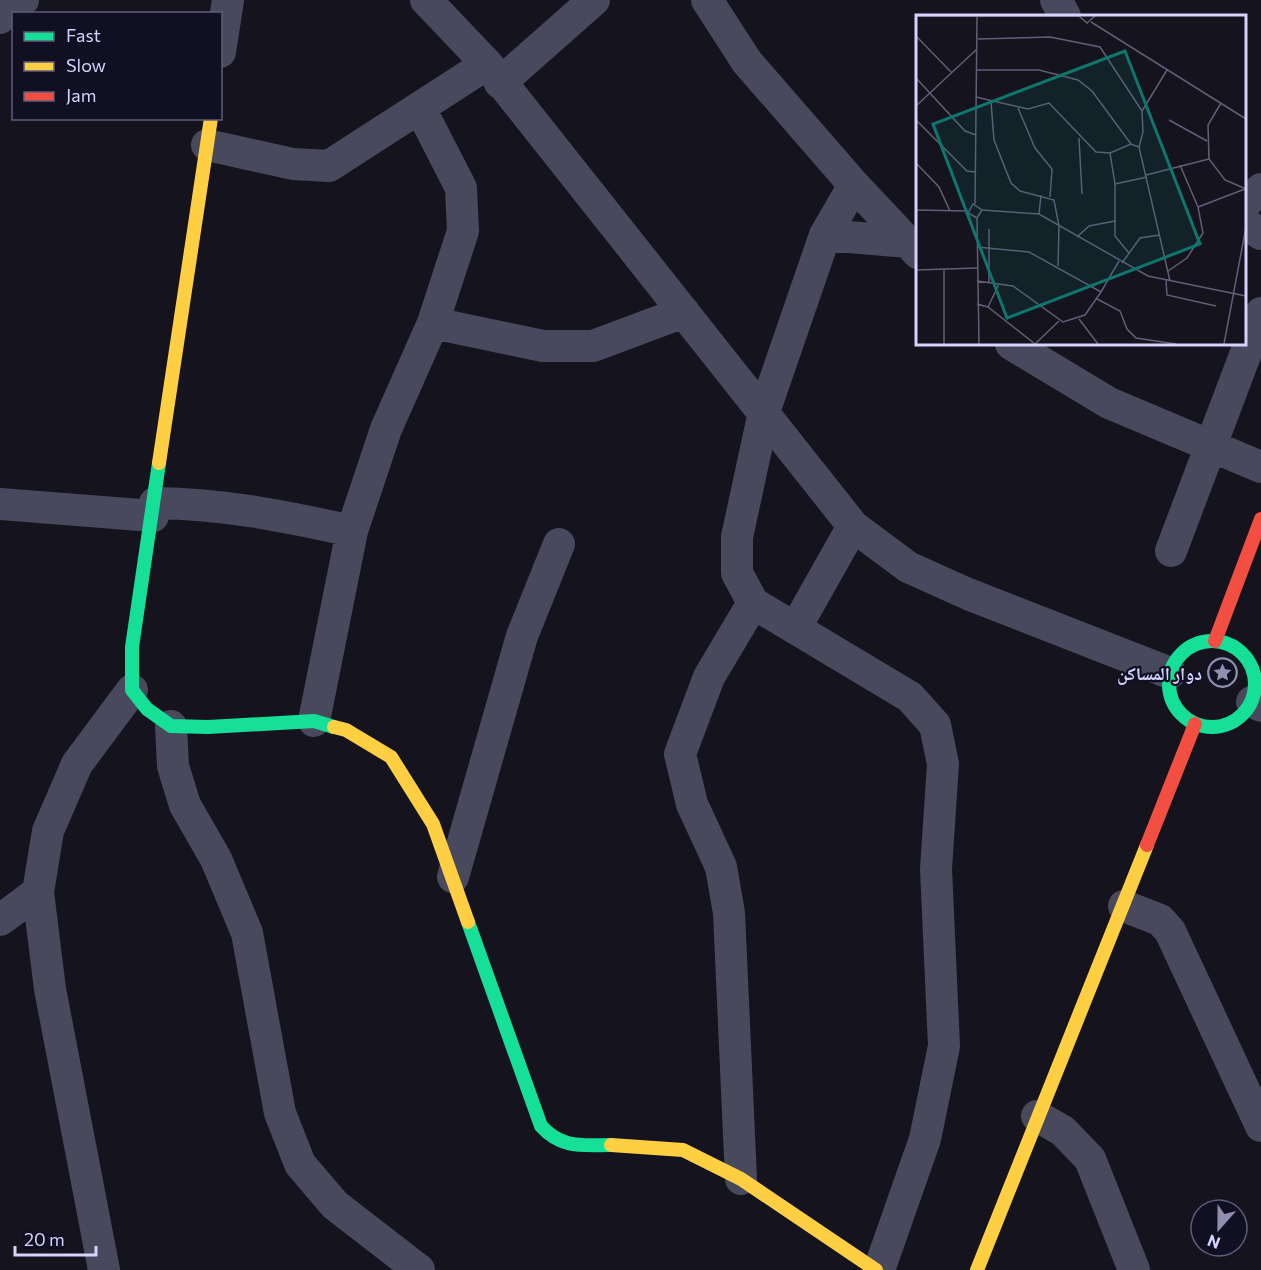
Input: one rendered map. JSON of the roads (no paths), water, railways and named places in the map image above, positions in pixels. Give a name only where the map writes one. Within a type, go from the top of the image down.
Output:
[{"type":"street","points":[[0,18],[23,0]]},
{"type":"street","points":[[222,38],[228,0]]},
{"type":"street","points":[[426,0],[494,73],[853,526],[908,567],[968,594],[1170,673]]},
{"type":"street","points":[[104,1270],[50,989],[38,892],[48,831],[77,764],[132,690],[132,647],[209,132],[293,164],[329,166],[420,108],[494,73],[594,0]]},
{"type":"street","points":[[707,0],[747,62],[854,185],[913,248]]},
{"type":"street","points":[[1056,0],[1064,15]]},
{"type":"street","points":[[314,721],[352,531],[386,429],[433,323],[463,231],[461,188],[420,108]]},
{"type":"street","points":[[132,690],[147,709],[171,726],[208,727],[314,721],[346,730],[391,757],[433,824],[541,1126],[553,1139],[573,1145],[626,1145],[683,1150],[741,1179],[878,1270],[926,1139],[944,1046],[936,869],[943,764],[935,725],[910,697],[753,603],[737,573],[737,537],[764,412],[825,235],[854,185]]},
{"type":"street","points":[[1246,203],[1261,189]]},
{"type":"street","points":[[1246,224],[1261,234]]},
{"type":"street","points":[[825,235],[913,248]]},
{"type":"street","points":[[433,323],[543,346],[593,346],[684,312]]},
{"type":"street","points":[[1171,551],[1261,313]]},
{"type":"street","points":[[1013,345],[1108,404],[1261,467]]},
{"type":"street","points":[[0,504],[154,510],[208,504],[270,513],[352,531]]},
{"type":"street","points":[[1215,641],[1261,519]]},
{"type":"street","points":[[796,627],[853,526]]},
{"type":"street","points":[[453,877],[522,636],[560,544]]},
{"type":"street","points":[[741,1179],[729,913],[721,867],[693,804],[680,754],[709,677],[753,603]]},
{"type":"street","points":[[1215,641],[1240,651],[1250,662],[1254,675],[1256,704],[1234,722],[1208,727],[1195,724],[1176,708],[1168,685],[1176,659],[1187,649],[1200,642],[1215,641]]},
{"type":"street","points":[[977,1270],[1195,724]]},
{"type":"street","points":[[171,726],[173,766],[185,805],[216,859],[247,933],[280,1113],[300,1164],[335,1205],[419,1270]]},
{"type":"street","points":[[0,920],[38,892]]},
{"type":"street","points":[[1124,906],[1161,920],[1170,931],[1261,1126]]},
{"type":"street","points":[[1037,1116],[1063,1131],[1090,1159],[1134,1270]]},
{"type":"place","name":"دوار المساكن","points":[[1223,673]]}]
